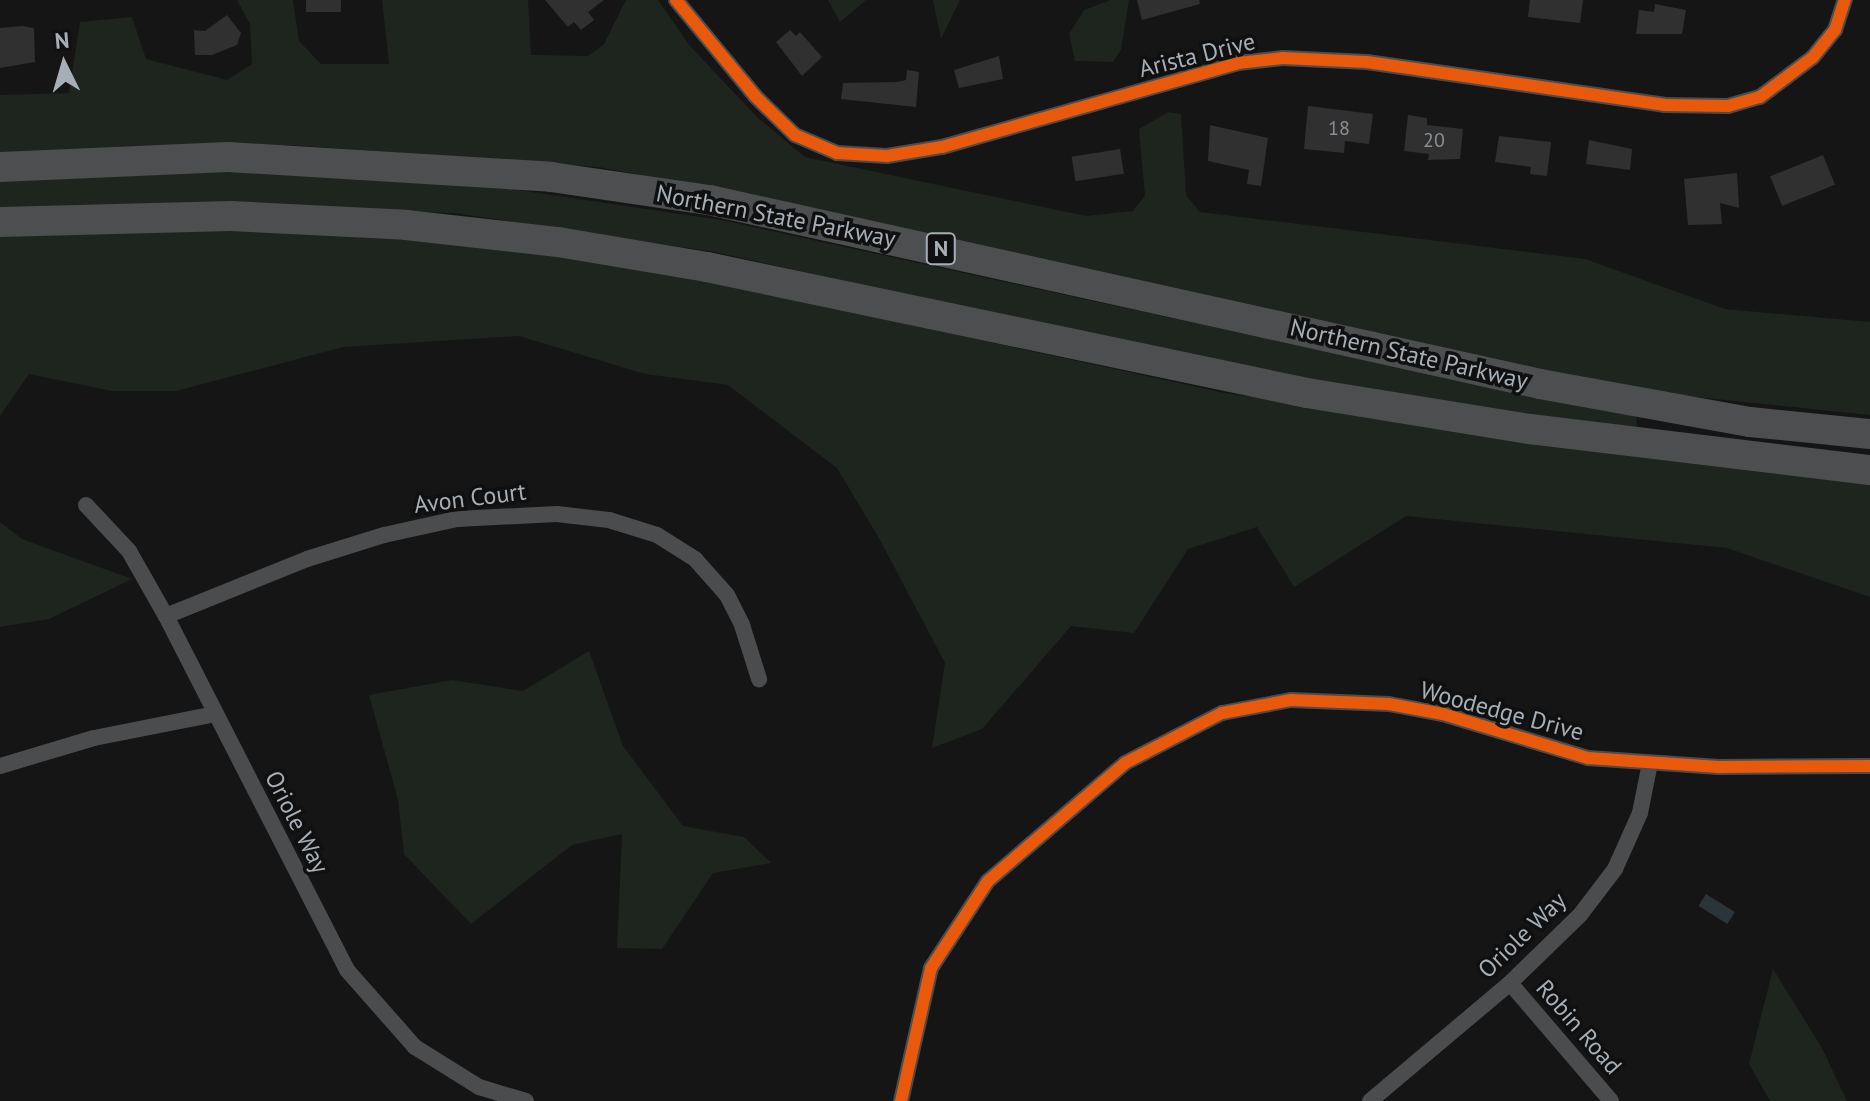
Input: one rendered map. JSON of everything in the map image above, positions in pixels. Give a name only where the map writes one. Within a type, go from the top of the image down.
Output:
[{"type":"highway","name":"Northern State Parkway","points":[[0,167],[228,157],[551,177],[709,200],[1540,384],[1750,422],[1870,434]]},
{"type":"highway","name":"Northern State Parkway","points":[[0,222],[231,216],[406,225],[558,242],[707,267],[1307,393],[1530,429],[1870,470]]},
{"type":"street","name":"Arista Drive","points":[[676,0],[755,96],[795,135],[837,153],[887,156],[942,147],[1238,63],[1283,58],[1367,62],[1664,105],[1728,106],[1760,97],[1813,57],[1835,30],[1845,0]]},
{"type":"street","name":"Oriole Way","points":[[86,505],[129,551],[166,616],[347,970],[415,1047],[478,1094],[526,1101]]},
{"type":"street","name":"Avon Court","points":[[166,616],[307,559],[384,535],[457,519],[557,514],[609,520],[657,535],[695,559],[727,595],[742,625],[759,679]]},
{"type":"street","name":"Woodedge Drive","points":[[901,1101],[931,968],[957,921],[988,881],[1026,845],[1125,763],[1171,735],[1222,713],[1291,700],[1337,700],[1443,714],[1588,758],[1650,763],[1870,766]]},
{"type":"street","points":[[0,766],[94,738],[215,714]]},
{"type":"street","name":"Oriole Way","points":[[1370,1101],[1510,983],[1580,915],[1615,869],[1640,813],[1650,763]]},
{"type":"street","name":"Robin Road","points":[[1510,983],[1611,1101]]},
{"type":"shaded area","points":[[237,0],[293,0],[299,41],[321,64],[389,64],[382,0],[528,0],[531,55],[588,56],[604,44],[626,0],[658,0],[690,46],[757,117],[805,157],[1086,216],[1133,211],[1145,196],[1139,129],[1168,112],[1181,114],[1186,195],[1200,212],[1585,259],[1725,309],[1870,322],[1870,415],[1649,392],[1366,336],[739,193],[598,167],[290,145],[126,146],[0,157],[0,95],[69,93],[80,22],[132,17],[146,59],[227,80],[252,64],[250,24]]},
{"type":"shaded area","points":[[828,0],[866,0],[840,22]]},
{"type":"shaded area","points":[[933,0],[960,0],[941,39]]},
{"type":"shaded area","points":[[1111,0],[1129,0],[1121,50],[1113,62],[1075,61],[1069,34],[1084,10]]},
{"type":"shaded area","points":[[177,167],[451,180],[721,220],[1465,382],[1636,411],[1637,427],[1465,409],[1200,360],[715,252],[454,213],[179,204],[0,213],[0,177]]},
{"type":"shaded area","points":[[243,228],[448,240],[615,261],[1225,393],[1609,448],[1870,477],[1870,597],[1727,548],[1406,516],[1294,587],[1257,527],[1188,549],[1134,633],[1071,626],[982,729],[932,748],[945,663],[880,540],[837,468],[728,385],[645,374],[519,336],[343,347],[176,391],[112,391],[29,374],[0,416],[0,235]]},
{"type":"shaded area","points":[[0,522],[22,539],[132,579],[49,619],[0,627]]},
{"type":"shaded area","points":[[589,651],[623,746],[683,826],[744,837],[771,863],[713,873],[662,949],[617,948],[622,834],[572,845],[471,924],[404,854],[398,800],[369,695],[452,680],[523,691]]},
{"type":"shaded area","points":[[1706,894],[1735,912],[1727,924],[1699,906]]},
{"type":"shaded area","points":[[1773,969],[1822,1048],[1847,1101],[1770,1101],[1749,1064]]},
{"type":"building","points":[[306,0],[341,0],[341,12],[306,12]]},
{"type":"building","points":[[545,0],[604,0],[588,12],[594,20],[581,30],[574,22],[568,27]]},
{"type":"building","points":[[1137,0],[1199,0],[1200,4],[1142,20]]},
{"type":"building","points":[[1530,0],[1583,0],[1580,23],[1528,17]]},
{"type":"building","points":[[1655,4],[1686,10],[1682,34],[1636,34],[1639,10],[1654,12]]},
{"type":"building","points":[[227,15],[241,33],[237,45],[212,55],[195,55],[194,30],[205,31]]},
{"type":"building","points":[[0,28],[34,28],[35,62],[0,68]]},
{"type":"building","points":[[790,30],[796,36],[800,32],[822,57],[802,76],[776,42]]},
{"type":"building","points":[[999,56],[1003,79],[959,88],[954,70]]},
{"type":"building","points":[[907,70],[919,72],[916,107],[841,99],[843,83],[897,82],[906,80]]},
{"type":"building","points":[[1308,106],[1373,114],[1369,144],[1345,141],[1344,153],[1304,149]]},
{"type":"building","points":[[1408,115],[1427,118],[1427,125],[1463,129],[1460,159],[1428,160],[1429,154],[1404,151]]},
{"type":"building","points":[[1210,125],[1268,138],[1261,186],[1247,184],[1249,170],[1208,161]]},
{"type":"building","points":[[1499,136],[1551,142],[1547,176],[1530,174],[1531,167],[1495,162]]},
{"type":"building","points":[[1589,140],[1632,149],[1630,170],[1586,164]]},
{"type":"building","points":[[1120,149],[1124,174],[1076,181],[1072,157]]},
{"type":"building","points":[[1823,155],[1835,185],[1782,206],[1770,176]]},
{"type":"building","points":[[1737,173],[1739,208],[1720,203],[1722,224],[1688,225],[1684,179]]},
{"type":"cycle path","points":[[676,0],[755,96],[795,135],[837,153],[887,156],[942,147],[1238,63],[1283,58],[1367,62],[1664,105],[1728,106],[1760,97],[1813,57],[1835,30],[1845,0]]},
{"type":"cycle path","points":[[901,1101],[931,968],[988,881],[1125,763],[1222,713],[1291,700],[1389,704],[1443,714],[1588,758],[1719,767],[1870,766]]}]
